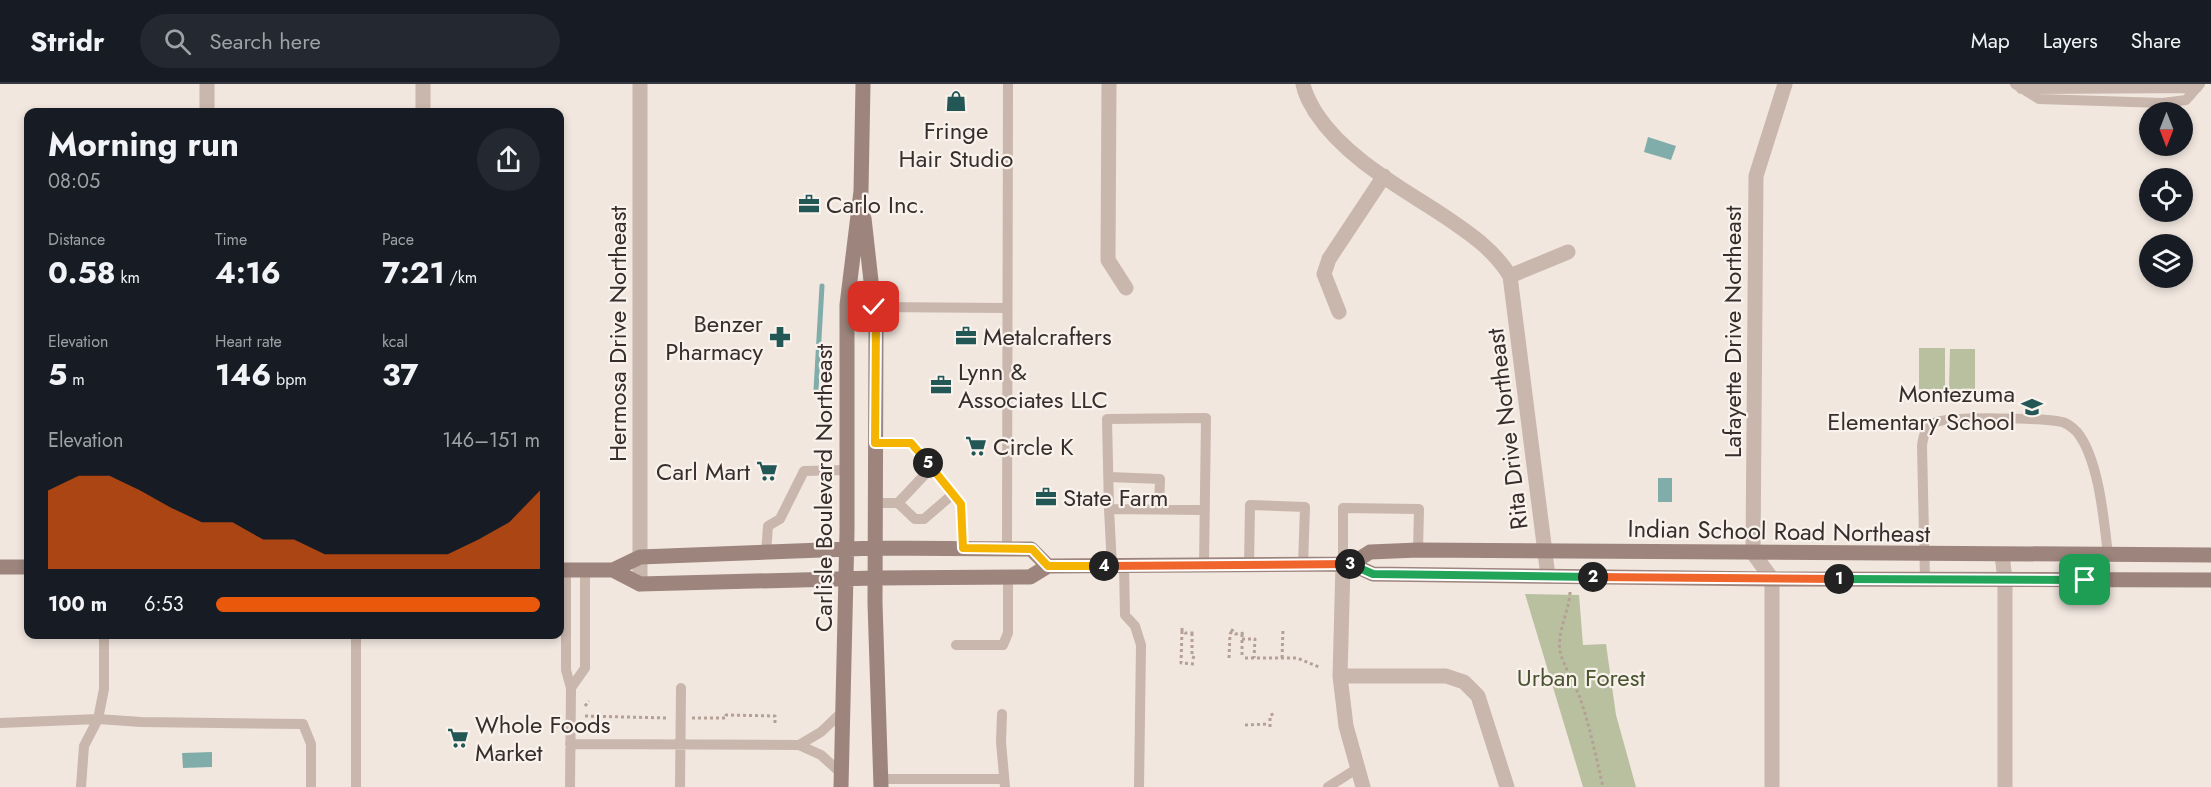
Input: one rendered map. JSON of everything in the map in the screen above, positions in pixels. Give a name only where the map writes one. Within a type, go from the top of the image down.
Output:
[{"type":"street","points":[[207,84],[207,108]]},
{"type":"street","points":[[423,84],[423,108]]},
{"type":"street","name":"Hermosa Drive Northeast","points":[[640,84],[640,584]]},
{"type":"street","name":"Carlisle Boulevard Northeast","points":[[841,780],[847,549],[847,305],[861,191],[863,84]]},
{"type":"street","points":[[1109,84],[1108,260],[1126,288]]},
{"type":"street","name":"Rita Drive Northeast","points":[[1303,84],[1305,96],[1328,131],[1384,176],[1482,242],[1500,260],[1510,276],[1548,576]]},
{"type":"street","name":"Lafayette Drive Northeast","points":[[1753,553],[1756,176],[1785,84]]},
{"type":"street","points":[[1339,312],[1324,274],[1329,259],[1384,176]]},
{"type":"street","name":"Carlisle Boulevard Northeast","points":[[861,191],[876,326],[875,578],[881,783]]},
{"type":"street","points":[[1510,276],[1568,252]]},
{"type":"street","name":"Indian School Road Northeast","points":[[564,570],[613,570],[640,557],[875,548],[1032,549],[1048,566]]},
{"type":"street","name":"Indian School Road Northeast","points":[[1347,564],[1370,552],[1418,550],[1924,555],[2211,555]]},
{"type":"street","points":[[1753,553],[1772,579],[1772,787]]},
{"type":"street","points":[[2002,555],[2005,580],[2005,787]]},
{"type":"street","points":[[1347,564],[1340,676],[1346,726],[1363,787]]},
{"type":"street","name":"Indian School Road Northeast","points":[[613,570],[640,584],[1030,577],[1048,566],[1347,564],[1373,574],[1772,579],[2211,580]]},
{"type":"street","points":[[0,567],[24,567]]},
{"type":"street","points":[[1340,676],[1446,676],[1464,682],[1478,696],[1507,787]]},
{"type":"lane","points":[[1007,548],[1008,84]]},
{"type":"lane","points":[[2018,86],[2039,99],[2163,103],[2186,100],[2198,86]]},
{"type":"lane","points":[[874,307],[1007,308]]},
{"type":"lane","points":[[1139,787],[1141,645],[1135,627],[1125,615],[1109,509],[1107,419],[1206,418],[1204,566]]},
{"type":"lane","points":[[1925,579],[1922,446],[1924,432],[1933,423],[1949,420],[2045,419],[2065,422],[2076,432],[2090,458],[2102,506],[2108,555]]},
{"type":"lane","points":[[875,443],[911,443],[961,504],[963,548]]},
{"type":"lane","points":[[875,503],[898,502],[917,488],[931,468]]},
{"type":"lane","points":[[766,553],[768,526],[780,519],[804,471],[846,470]]},
{"type":"lane","points":[[1108,477],[1160,478],[1159,509]]},
{"type":"lane","points":[[898,502],[915,519],[924,519],[934,506],[953,494]]},
{"type":"lane","points":[[1249,566],[1251,505],[1305,507],[1303,566]]},
{"type":"lane","points":[[1347,564],[1343,508],[1419,509],[1418,550]]},
{"type":"lane","points":[[1109,509],[1205,510]]},
{"type":"lane","points":[[571,688],[585,668],[585,570]]},
{"type":"lane","points":[[956,645],[1003,645],[1008,633],[1008,577]]},
{"type":"lane","points":[[564,603],[566,670],[571,688],[570,787]]},
{"type":"lane","points":[[81,787],[84,746],[98,719],[104,689],[104,639]]},
{"type":"lane","points":[[356,639],[356,787]]},
{"type":"lane","points":[[680,787],[681,688]]},
{"type":"lane","points":[[799,745],[821,732],[843,711]]},
{"type":"lane","points":[[881,783],[1004,783],[1002,714]]},
{"type":"lane","points":[[0,723],[98,719],[141,722],[303,724],[311,744],[311,787]]},
{"type":"lane","points":[[570,744],[799,745],[821,755],[841,780]]},
{"type":"lane","points":[[1328,787],[1358,768]]},
{"type":"path","points":[[1570,590],[1561,631],[1560,652],[1580,699],[1603,787]]},
{"type":"path","points":[[1195,658],[1192,657],[1194,633],[1182,629],[1181,663],[1195,664]]},
{"type":"path","points":[[1282,658],[1283,629]]},
{"type":"path","points":[[1229,658],[1232,630],[1244,633],[1242,639],[1244,658],[1297,658],[1319,667]]},
{"type":"path","points":[[1242,639],[1255,639],[1254,658]]},
{"type":"path","points":[[590,701],[585,707],[585,717],[672,718]]},
{"type":"path","points":[[1245,725],[1270,725],[1270,716],[1274,713]]},
{"type":"path","points":[[689,718],[726,718],[726,715],[775,716],[775,723]]},
{"type":"green space","points":[[1919,348],[1945,348],[1945,389],[1919,389]]},
{"type":"green space","points":[[1950,349],[1975,349],[1975,389],[1949,389]]},
{"type":"green space","name":"Urban Forest","points":[[1525,594],[1579,595],[1583,645],[1606,644],[1616,715],[1636,787],[1583,787]]},
{"type":"water","points":[[1648,137],[1676,146],[1671,160],[1644,152]]},
{"type":"water","points":[[1658,478],[1672,478],[1672,502],[1658,502]]},
{"type":"water","points":[[212,752],[212,767],[183,768],[182,753]]},
{"type":"waterway","points":[[822,286],[816,390],[822,400]]},
{"type":"place","name":"Fringe Hair Studio","points":[[956,101]]},
{"type":"place","name":"Carlo Inc.","points":[[809,204]]},
{"type":"place","name":"Metalcrafters","points":[[966,336]]},
{"type":"place","name":"Benzer Pharmacy","points":[[780,337]]},
{"type":"place","name":"Lynn & Associates LLC","points":[[941,385]]},
{"type":"place","name":"Montezuma Elementary School","points":[[2032,407]]},
{"type":"place","name":"Circle K","points":[[976,446]]},
{"type":"place","name":"Carl Mart","points":[[767,471]]},
{"type":"place","name":"State Farm","points":[[1046,497]]},
{"type":"place","name":"Whole Foods Market","points":[[458,738]]},
{"type":"route","points":[[874,307],[876,326],[875,443],[911,443],[961,504],[963,548],[1032,549],[1048,566],[1352,564],[1373,574],[2085,580]]}]
